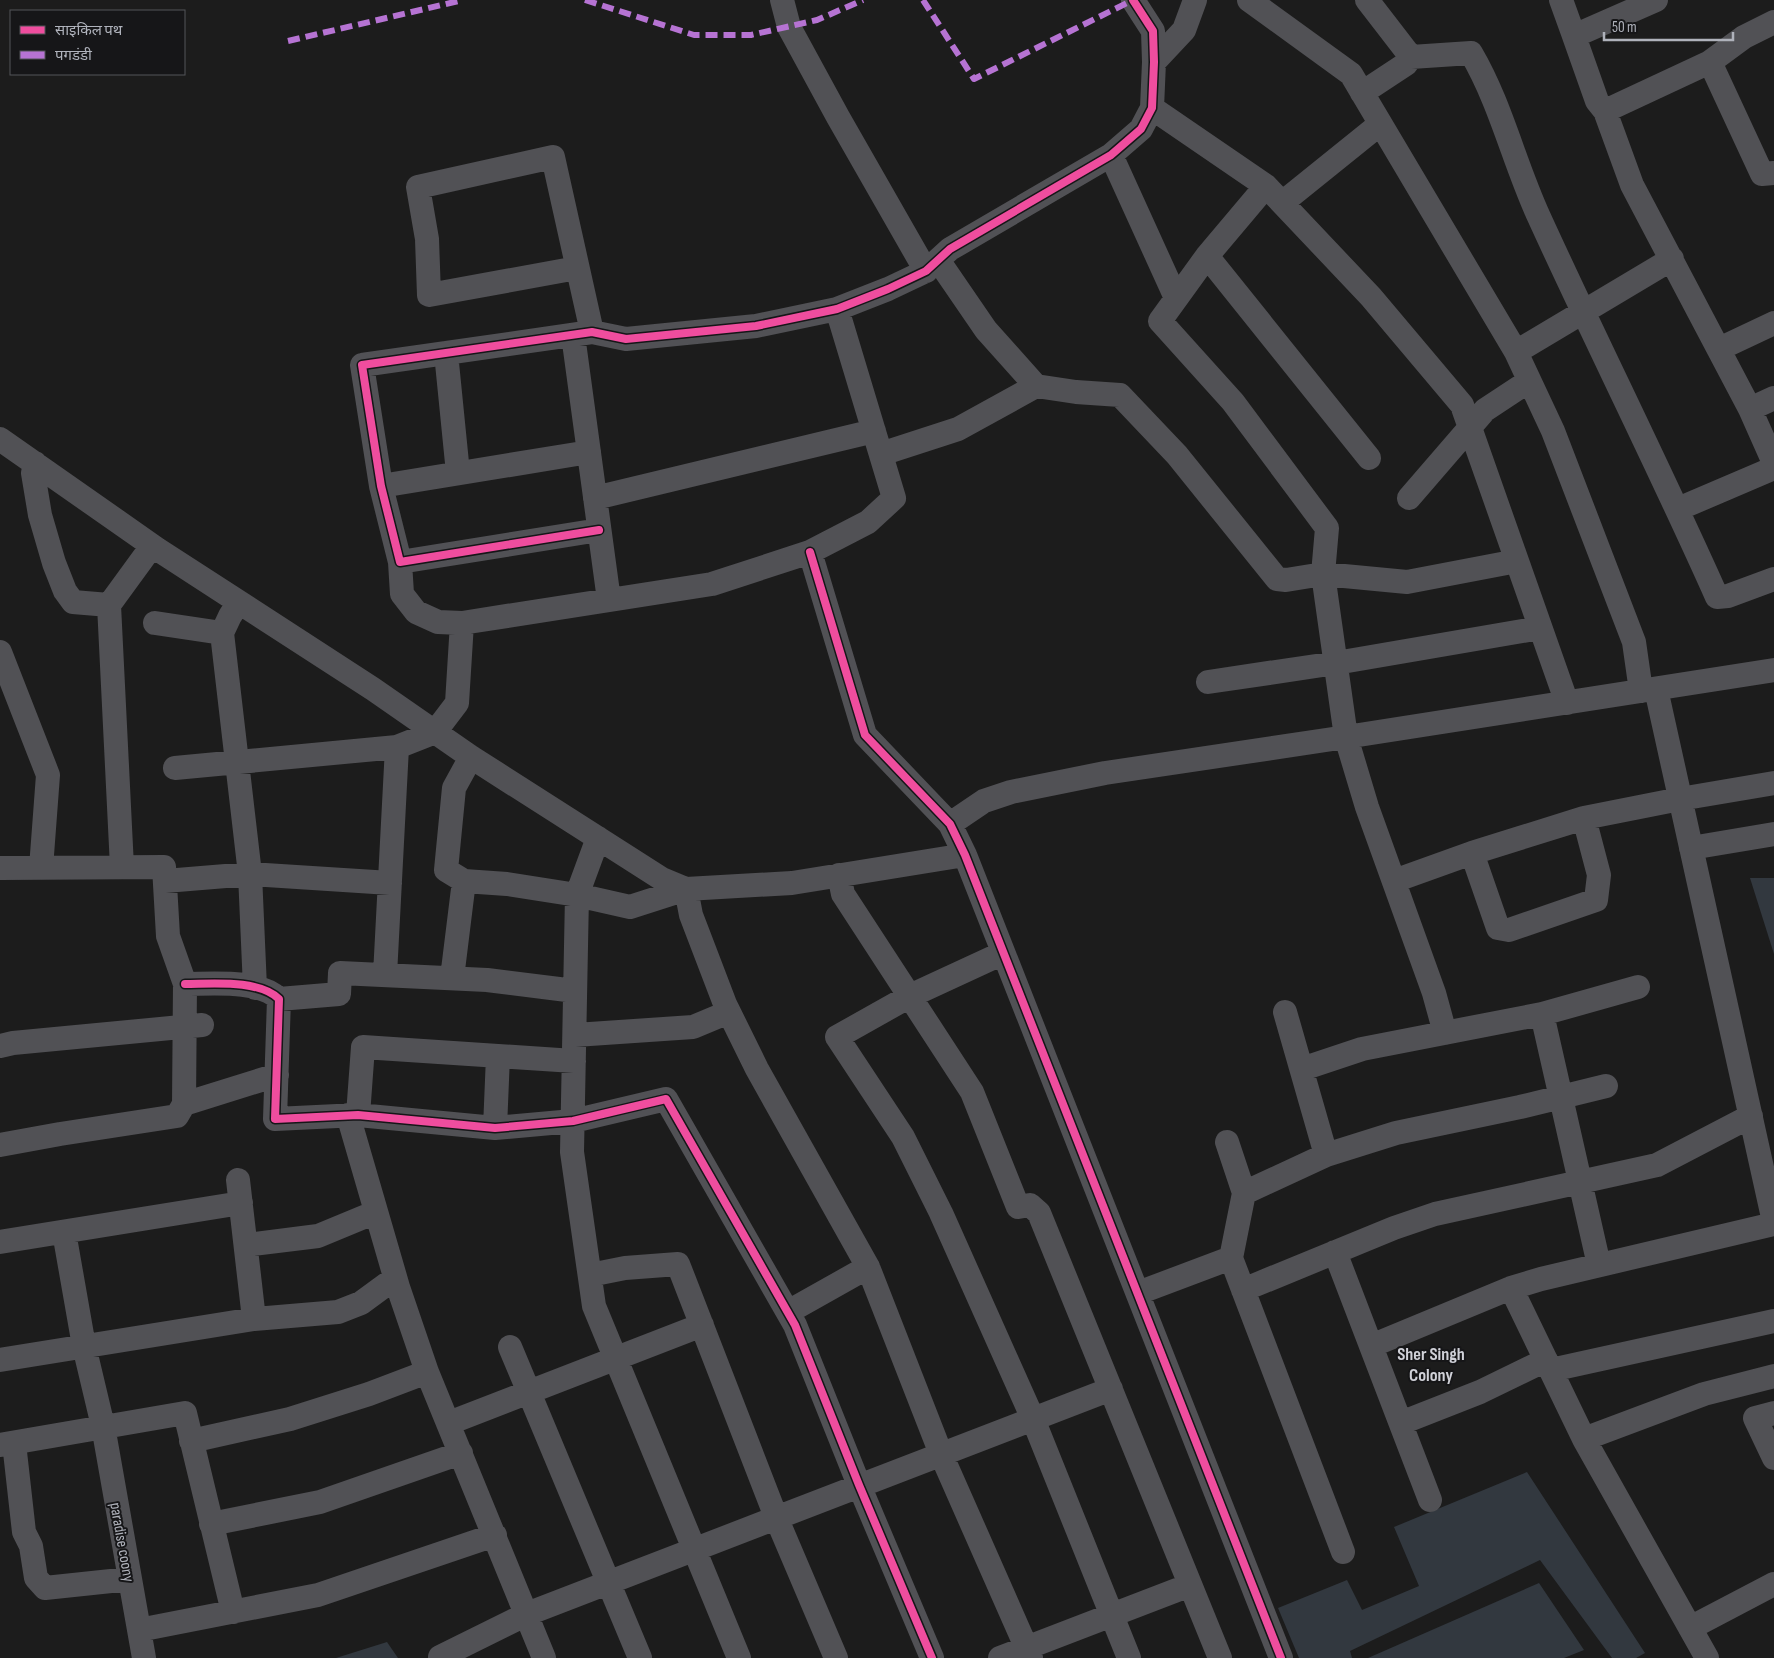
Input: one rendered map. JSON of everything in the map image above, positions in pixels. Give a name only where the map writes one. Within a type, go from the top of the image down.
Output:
[{"type":"street","points":[[782,0],[790,27],[838,117],[932,266],[1036,386]]},
{"type":"street","points":[[837,309],[894,498],[868,522],[810,552],[712,584],[462,623],[438,622],[416,612],[402,594],[400,562],[382,486],[362,365],[582,334],[626,339],[756,326],[837,309],[888,289],[932,266],[950,249],[1111,155],[1141,129],[1152,108],[1153,31],[1133,0]]},
{"type":"street","points":[[1154,62],[1184,30],[1195,0]]},
{"type":"street","points":[[1248,0],[1351,74],[1516,352],[1553,431],[1634,642],[1680,799],[1751,1116],[1766,1146],[1774,1223],[1511,1288],[1371,1346]]},
{"type":"street","points":[[1367,0],[1411,57]]},
{"type":"street","points":[[1560,0],[1597,101],[1605,111],[1632,185],[1750,409],[1774,463]]},
{"type":"street","points":[[1574,36],[1656,0]]},
{"type":"street","points":[[1605,111],[1710,62],[1744,37],[1774,22]]},
{"type":"street","points":[[1411,57],[1471,53],[1483,74],[1535,208],[1678,509],[1717,597],[1728,596],[1774,579]]},
{"type":"street","points":[[1362,93],[1406,64],[1411,57]]},
{"type":"street","points":[[1710,62],[1762,174],[1774,173]]},
{"type":"street","points":[[1152,108],[1274,195],[1371,297],[1462,406],[1468,428],[1478,450],[1567,703]]},
{"type":"street","points":[[1380,124],[1274,195],[1208,256],[1160,321],[1233,402],[1327,528],[1323,574],[1346,737],[1366,808],[1434,993],[1445,1032]]},
{"type":"street","points":[[1111,155],[1176,298]]},
{"type":"street","points":[[577,268],[429,296],[426,239],[418,187],[552,157],[577,268],[589,452],[609,600]]},
{"type":"street","points":[[1208,256],[1369,458]]},
{"type":"street","points":[[1516,352],[1672,259]]},
{"type":"street","points":[[1719,349],[1774,323]]},
{"type":"street","points":[[446,353],[458,473]]},
{"type":"street","points":[[1409,498],[1485,410],[1529,381]]},
{"type":"street","points":[[881,454],[958,429],[1036,386],[1076,392],[1120,395],[1177,455],[1277,579],[1286,580],[1323,574],[1407,582],[1517,560]]},
{"type":"street","points":[[1750,409],[1774,398]]},
{"type":"street","points":[[595,498],[874,430]]},
{"type":"street","points":[[0,438],[152,546],[373,689],[471,756],[662,879],[686,889]]},
{"type":"street","points":[[382,486],[589,452]]},
{"type":"street","points":[[35,463],[33,474],[40,515],[54,563],[65,591],[73,602],[109,605]]},
{"type":"street","points":[[1678,509],[1774,468]]},
{"type":"street","points":[[400,562],[599,530]]},
{"type":"street","points":[[122,867],[109,605],[152,546]]},
{"type":"street","points":[[810,552],[864,735],[950,824],[965,855],[1281,1658]]},
{"type":"street","points":[[239,602],[222,633],[250,874],[255,988]]},
{"type":"street","points":[[155,623],[222,633]]},
{"type":"street","points":[[175,768],[397,747],[435,732],[456,703],[462,623]]},
{"type":"street","points":[[1208,682],[1336,663],[1540,628]]},
{"type":"street","points":[[0,652],[48,775],[41,868]]},
{"type":"street","points":[[950,824],[984,801],[1010,792],[1105,773],[1774,670]]},
{"type":"street","points":[[385,975],[397,747]]},
{"type":"street","points":[[471,756],[454,788],[446,870],[464,881],[507,884],[577,895],[630,907],[686,889],[792,883],[965,855]]},
{"type":"street","points":[[1394,881],[1472,852],[1584,818],[1774,783]]},
{"type":"street","points":[[1472,852],[1498,928],[1509,930],[1596,900],[1599,875],[1584,818]]},
{"type":"street","points":[[1691,848],[1774,834]]},
{"type":"street","points":[[598,838],[577,895],[572,1152],[594,1306],[739,1658]]},
{"type":"street","points":[[0,868],[164,867],[168,936],[185,984],[193,1026],[184,1104],[177,1116],[0,1145]]},
{"type":"street","points":[[165,881],[250,874],[390,883]]},
{"type":"street","points":[[839,875],[843,894],[972,1092],[1018,1207],[1030,1205],[1039,1213],[1220,1658]]},
{"type":"street","points":[[452,978],[464,881]]},
{"type":"street","points":[[686,889],[691,915],[729,1012],[757,1069],[868,1267],[941,1454],[1029,1653]]},
{"type":"street","points":[[1004,953],[910,996],[837,1037],[903,1136],[941,1213],[1032,1419],[1129,1658]]},
{"type":"street","points":[[279,999],[339,994],[340,973],[487,980],[575,991]]},
{"type":"street","points":[[185,984],[241,985],[272,992],[279,999],[275,1119],[353,1115],[495,1128],[573,1121],[666,1099],[795,1325],[859,1485],[932,1658]]},
{"type":"street","points":[[1302,1069],[1362,1049],[1542,1014],[1638,987]]},
{"type":"street","points":[[574,1035],[693,1027],[729,1012]]},
{"type":"street","points":[[1285,1012],[1326,1155]]},
{"type":"street","points":[[1542,1014],[1599,1265]]},
{"type":"street","points":[[0,1046],[13,1043],[193,1026]]},
{"type":"street","points":[[544,1658],[427,1372],[395,1278],[376,1212],[353,1115],[363,1047],[574,1061]]},
{"type":"street","points":[[495,1128],[498,1056]]},
{"type":"street","points":[[184,1104],[277,1075]]},
{"type":"street","points":[[1244,1192],[1326,1155],[1396,1133],[1560,1098],[1606,1086]]},
{"type":"street","points":[[1243,1290],[1394,1228],[1435,1214],[1657,1165],[1751,1116]]},
{"type":"street","points":[[1227,1142],[1244,1192],[1231,1258],[1343,1552]]},
{"type":"street","points":[[238,1180],[254,1319]]},
{"type":"street","points":[[0,1242],[241,1203]]},
{"type":"street","points":[[246,1245],[318,1236],[376,1212]]},
{"type":"street","name":"paradise coony","points":[[64,1232],[84,1346],[102,1426],[144,1658]]},
{"type":"street","points":[[1335,1252],[1430,1500]]},
{"type":"street","points":[[1138,1293],[1231,1258]]},
{"type":"street","points":[[590,1275],[625,1268],[678,1264],[776,1517],[836,1658]]},
{"type":"street","points":[[788,1312],[868,1267]]},
{"type":"street","points":[[0,1360],[254,1319],[338,1312],[362,1304],[395,1278]]},
{"type":"street","points":[[1511,1288],[1584,1439],[1707,1658]]},
{"type":"street","points":[[1400,1423],[1548,1365],[1774,1320]]},
{"type":"street","points":[[449,1423],[702,1325]]},
{"type":"street","points":[[510,1347],[640,1658]]},
{"type":"street","points":[[191,1441],[290,1419],[369,1394],[427,1372]]},
{"type":"street","points":[[1584,1439],[1704,1394],[1774,1376]]},
{"type":"street","points":[[440,1657],[527,1614],[1111,1389]]},
{"type":"street","points":[[130,1579],[45,1588],[36,1578],[31,1546],[24,1532],[7,1444],[184,1413],[233,1612]]},
{"type":"street","points":[[1774,1413],[1755,1418],[1774,1458]]},
{"type":"street","points":[[212,1524],[320,1502],[461,1453]]},
{"type":"street","points":[[139,1630],[318,1595],[494,1535]]},
{"type":"street","points":[[1690,1628],[1774,1584]]},
{"type":"street","points":[[1000,1658],[1029,1653],[1112,1615],[1190,1585]]},
{"type":"shaded area","points":[[1750,878],[1774,878],[1774,954]]},
{"type":"shaded area","points":[[1527,1472],[1645,1653],[1636,1658],[1612,1658],[1540,1560],[1350,1651],[1352,1658],[1299,1658],[1278,1608],[1347,1580],[1362,1610],[1419,1586],[1394,1527]]},
{"type":"shaded area","points":[[1539,1583],[1584,1650],[1564,1658],[1368,1658]]},
{"type":"shaded area","points":[[387,1642],[398,1658],[336,1658]]},
{"type":"marked path","points":[[288,41],[463,0]]},
{"type":"marked path","points":[[585,0],[694,35],[751,35],[817,20],[863,0]]},
{"type":"marked path","points":[[923,0],[974,79],[1133,0]]},
{"type":"cycle path","points":[[599,530],[400,562],[381,486],[362,365],[592,332],[626,339],[756,326],[837,309],[888,289],[926,271],[950,249],[1111,155],[1141,129],[1152,108],[1153,31],[1133,0]]},
{"type":"cycle path","points":[[810,552],[865,735],[950,824],[965,855],[1281,1658]]},
{"type":"cycle path","points":[[185,984],[221,983],[247,985],[260,988],[279,999],[275,1119],[358,1115],[495,1128],[573,1121],[666,1099],[795,1325],[859,1485],[932,1658]]},
{"type":"district","name":"Sher Singh Colony","points":[[1431,1364]]}]
